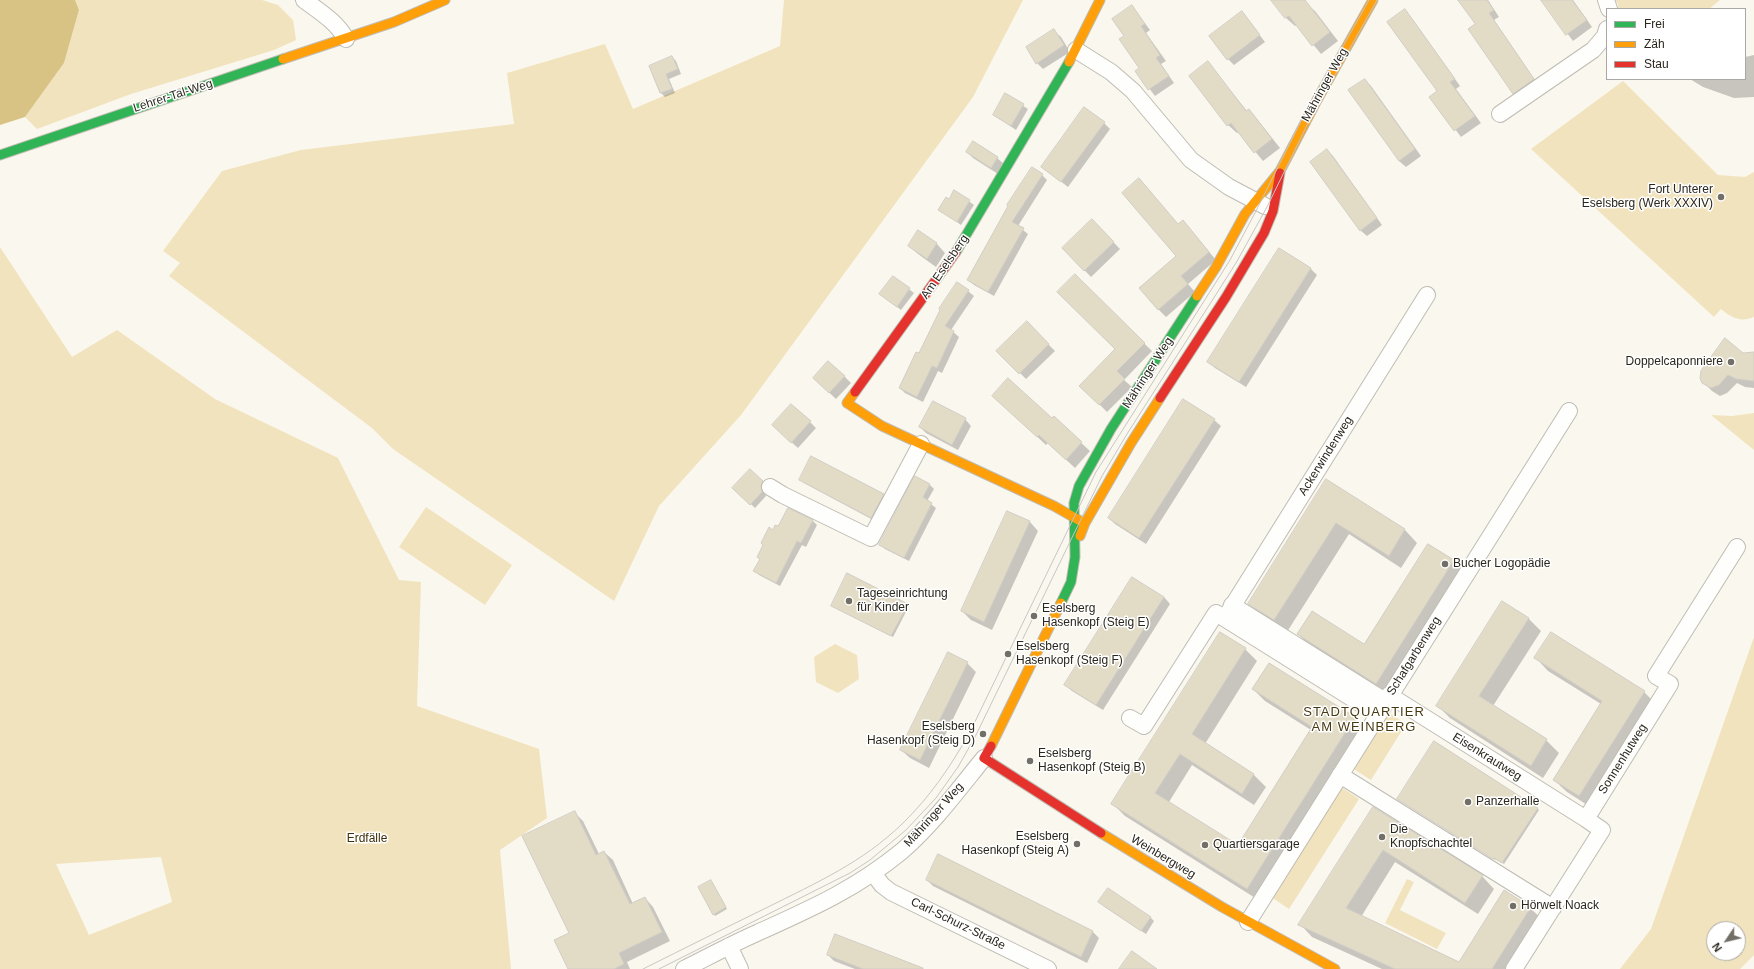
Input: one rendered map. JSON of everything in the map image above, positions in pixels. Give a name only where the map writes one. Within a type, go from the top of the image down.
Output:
[{"type":"street","points":[[304,0],[330,20],[346,39]]},
{"type":"street","name":"Lehrer-Tal-Weg","points":[[0,155],[85,124],[346,39],[394,22],[445,0]]},
{"type":"street","name":"Am Eselsberg","points":[[1085,523],[882,426],[847,403],[900,332],[957,251],[1076,50],[1100,0]]},
{"type":"street","name":"Mähringer Weg","points":[[1075,558],[1074,502],[1079,486],[1098,450],[1202,290],[1245,214],[1280,171],[1317,100],[1373,0]]},
{"type":"street","points":[[1500,114],[1593,50],[1605,36],[1606,32]]},
{"type":"street","points":[[1076,50],[1111,72],[1133,91],[1191,160],[1229,187],[1273,210]]},
{"type":"street","name":"Mähringer Weg","points":[[684,969],[729,946],[823,903],[873,873],[917,837],[984,758],[997,736],[1066,594],[1073,577],[1079,538],[1085,523],[1131,444],[1240,274],[1264,233],[1273,210],[1280,171]]},
{"type":"street","name":"Ackerwindenweg","points":[[1130,718],[1144,726],[1224,612],[1427,295]]},
{"type":"street","name":"Schafgarbenweg","points":[[1248,922],[1569,411]]},
{"type":"street","points":[[770,487],[871,538],[921,444]]},
{"type":"street","name":"Sonnenhutweg","points":[[1586,819],[1670,684],[1656,676],[1737,547]]},
{"type":"street","name":"Eisenkrautweg","points":[[1224,612],[1586,819]]},
{"type":"street","name":"Weinbergweg","points":[[984,758],[1089,826],[1248,922],[1335,969]]},
{"type":"street","points":[[1340,775],[1553,908]]},
{"type":"street","points":[[1514,969],[1602,830],[1586,819]]},
{"type":"street","name":"Carl-Schurz-Straße","points":[[873,873],[882,885],[891,892],[1048,969]]},
{"type":"street","points":[[729,946],[740,969]]},
{"type":"green space","points":[[75,0],[262,0],[278,5],[293,20],[296,40],[274,50],[131,94],[37,129],[25,117],[64,63],[79,10]]},
{"type":"green space","points":[[784,0],[1023,0],[973,97],[741,415],[659,506],[614,601],[393,449],[372,428],[169,276],[180,263],[163,251],[222,171],[301,150],[514,124],[507,73],[605,44],[633,109],[780,46]]},
{"type":"green space","points":[[1615,0],[1720,0],[1710,8],[1618,8],[1618,4]]},
{"type":"green space","points":[[1623,81],[1718,175],[1745,177],[1754,172],[1754,317],[1749,319],[1740,319],[1721,309],[1714,317],[1531,149]]},
{"type":"green space","name":"Erdfälle","points":[[0,247],[72,357],[117,330],[215,399],[338,458],[399,580],[421,582],[417,706],[539,749],[547,818],[500,850],[511,969],[0,969]],"holes":[[[161,857],[172,902],[89,935],[56,864]]]},
{"type":"green space","points":[[1754,413],[1754,450],[1711,415],[1732,416]]},
{"type":"green space","points":[[426,507],[512,565],[485,605],[399,547]]},
{"type":"green space","points":[[1754,637],[1754,955],[1740,969],[1620,969],[1651,929]]},
{"type":"green space","points":[[835,644],[857,655],[859,679],[838,693],[816,682],[814,657]]},
{"type":"green space","points":[[1388,712],[1406,724],[1371,780],[1352,768]]},
{"type":"green space","points":[[1341,787],[1359,799],[1289,909],[1271,897]]},
{"type":"green space","points":[[1407,879],[1414,882],[1400,910],[1446,933],[1437,949],[1385,923]]},
{"type":"shaded area","points":[[0,0],[75,0],[79,10],[64,63],[25,117],[0,125]]},
{"type":"building","points":[[1271,0],[1305,0],[1330,32],[1312,46],[1289,16],[1285,18]]},
{"type":"building","points":[[1458,0],[1487,0],[1494,10],[1489,13],[1534,79],[1513,94],[1468,29],[1475,24]]},
{"type":"building","points":[[1541,0],[1572,0],[1587,20],[1566,35]]},
{"type":"building","points":[[1132,5],[1145,24],[1141,26],[1160,55],[1156,58],[1169,76],[1148,90],[1135,71],[1139,68],[1119,39],[1124,36],[1112,19]]},
{"type":"building","points":[[1405,9],[1455,79],[1450,82],[1475,116],[1454,131],[1429,97],[1437,91],[1387,22]]},
{"type":"building","points":[[1242,11],[1260,35],[1227,60],[1209,36]]},
{"type":"building","points":[[1054,29],[1064,45],[1036,64],[1026,47]]},
{"type":"building","points":[[672,56],[678,69],[666,74],[672,89],[660,93],[649,66]]},
{"type":"building","points":[[1208,61],[1246,111],[1249,109],[1272,139],[1254,153],[1231,123],[1227,126],[1189,76]]},
{"type":"building","points":[[1365,79],[1415,149],[1399,161],[1348,90]]},
{"type":"building","points":[[1005,93],[1024,104],[1011,126],[993,115]]},
{"type":"building","points":[[1084,107],[1105,122],[1061,182],[1041,167]]},
{"type":"building","points":[[973,141],[998,157],[991,168],[966,152]]},
{"type":"building","points":[[1327,149],[1377,218],[1360,231],[1310,162]]},
{"type":"building","points":[[1032,167],[1043,174],[1012,222],[1024,228],[988,292],[967,280],[1008,206],[1007,205]]},
{"type":"building","points":[[1139,178],[1178,224],[1183,220],[1209,252],[1181,276],[1188,284],[1158,310],[1139,288],[1176,256],[1122,193]]},
{"type":"building","points":[[954,190],[970,200],[957,222],[938,210],[946,197],[949,199]]},
{"type":"building","points":[[1092,219],[1114,242],[1084,271],[1062,248]]},
{"type":"building","points":[[918,230],[937,243],[927,259],[908,246]]},
{"type":"building","points":[[1279,248],[1311,268],[1239,382],[1207,362]]},
{"type":"building","points":[[1075,274],[1145,343],[1117,371],[1125,379],[1099,405],[1079,386],[1115,349],[1057,292]]},
{"type":"building","points":[[893,276],[910,288],[897,307],[879,294]]},
{"type":"building","points":[[957,282],[969,290],[945,326],[954,331],[937,368],[932,366],[917,397],[899,388],[916,352],[919,353],[940,310],[939,309]]},
{"type":"building","points":[[1027,321],[1049,344],[1019,374],[996,351]]},
{"type":"building","name":"Doppelcaponniere","points":[[1725,338],[1743,353],[1754,352],[1754,381],[1736,379],[1728,375],[1719,385],[1711,388],[1702,383],[1700,378],[1701,371]]},
{"type":"building","points":[[828,361],[845,376],[829,393],[813,378]]},
{"type":"building","points":[[1008,378],[1052,418],[1054,416],[1082,442],[1066,460],[1039,435],[1037,437],[992,396]]},
{"type":"building","points":[[1183,399],[1215,419],[1139,538],[1108,518]]},
{"type":"building","points":[[933,401],[966,418],[952,445],[919,427]]},
{"type":"building","points":[[791,404],[811,421],[791,443],[772,425]]},
{"type":"building","points":[[811,456],[884,494],[871,518],[799,480]]},
{"type":"building","points":[[750,469],[763,481],[761,486],[762,492],[750,505],[732,488]]},
{"type":"building","points":[[915,476],[930,484],[923,497],[932,503],[904,558],[879,545]]},
{"type":"building","points":[[1326,479],[1405,529],[1389,556],[1336,523],[1274,620],[1248,604]]},
{"type":"building","points":[[788,508],[813,520],[801,543],[797,541],[776,583],[753,571],[760,559],[757,557],[763,545],[761,543],[769,527],[773,530],[775,525],[778,526]]},
{"type":"building","points":[[1007,511],[1030,521],[984,622],[961,611]]},
{"type":"building","points":[[1428,544],[1454,560],[1376,684],[1297,634],[1312,611],[1364,644]]},
{"type":"building","points":[[847,573],[908,604],[891,636],[831,606]]},
{"type":"building","points":[[1132,577],[1164,597],[1096,705],[1064,685]]},
{"type":"building","points":[[1502,601],[1529,618],[1479,696],[1547,739],[1531,766],[1436,706]]},
{"type":"building","points":[[1220,632],[1246,648],[1192,734],[1254,774],[1242,794],[1180,754],[1155,793],[1238,845],[1312,727],[1252,689],[1269,663],[1355,717],[1247,889],[1111,804]]},
{"type":"building","points":[[1551,632],[1645,691],[1579,796],[1553,780],[1602,701],[1534,658]]},
{"type":"building","points":[[948,652],[968,662],[920,760],[900,750]]},
{"type":"building","name":"Panzerhalle","points":[[1434,741],[1538,808],[1502,863],[1494,858],[1493,859],[1397,799]]},
{"type":"building","points":[[1373,807],[1483,875],[1465,903],[1383,850],[1346,908],[1459,962],[1504,890],[1531,907],[1492,969],[1395,969],[1298,925]]},
{"type":"building","points":[[575,811],[596,855],[604,851],[630,904],[645,897],[662,932],[619,953],[624,964],[614,969],[568,969],[554,940],[569,933],[522,836]]},
{"type":"building","points":[[938,854],[1093,931],[1081,957],[926,880]]},
{"type":"building","points":[[711,880],[726,907],[713,915],[698,887]]},
{"type":"building","points":[[1108,888],[1151,917],[1141,931],[1098,902]]},
{"type":"building","points":[[835,934],[923,969],[863,969],[827,955]]},
{"type":"building","points":[[1132,951],[1157,969],[1119,969]]},
{"type":"tram line","points":[[643,969],[804,889],[855,861],[871,850],[902,824],[922,803],[939,781],[969,734],[1096,472],[1230,260],[1301,121],[1369,0]]},
{"type":"tram line","points":[[659,969],[850,873],[870,860],[906,830],[936,798],[958,767],[975,737],[1102,476],[1127,434],[1236,263],[1267,207],[1308,123],[1377,0]]},
{"type":"traffic: fast","points":[[0,155],[283,59]]},
{"type":"traffic: fast","points":[[956,252],[1069,62]]},
{"type":"traffic: fast","points":[[1061,603],[1071,582],[1075,557],[1074,503],[1079,486],[1111,429],[1197,296]]},
{"type":"traffic: slow","points":[[283,59],[394,22],[445,0]]},
{"type":"traffic: slow","points":[[1069,62],[1100,0]]},
{"type":"traffic: slow","points":[[1197,296],[1216,267],[1245,214],[1280,171],[1317,100],[1373,0]]},
{"type":"traffic: slow","points":[[855,392],[847,403],[882,426],[1054,506],[1084,523]]},
{"type":"traffic: slow","points":[[1080,536],[1085,523],[1131,443],[1160,398]]},
{"type":"traffic: slow","points":[[991,746],[1061,603]]},
{"type":"traffic: slow","points":[[1101,833],[1222,907],[1335,969]]},
{"type":"traffic: jam","points":[[1160,398],[1226,297],[1264,233],[1273,211],[1280,173]]},
{"type":"traffic: jam","points":[[855,392],[956,252]]},
{"type":"traffic: jam","points":[[991,746],[984,758],[1101,833]]},
{"type":"place","name":"Fort Unterer Eselsberg (Werk XXXIV)","points":[[1721,197]]},
{"type":"place","name":"Doppelcaponniere","points":[[1731,362]]},
{"type":"place","name":"Bucher Logopädie","points":[[1445,564]]},
{"type":"place","name":"Tageseinrichtung für Kinder","points":[[849,601]]},
{"type":"place","name":"Eselsberg Hasenkopf (Steig E)","points":[[1034,616]]},
{"type":"place","name":"Eselsberg Hasenkopf (Steig F)","points":[[1008,654]]},
{"type":"place","name":"Eselsberg Hasenkopf (Steig D)","points":[[983,734]]},
{"type":"place","name":"Eselsberg Hasenkopf (Steig B)","points":[[1030,761]]},
{"type":"place","name":"Panzerhalle","points":[[1468,802]]},
{"type":"place","name":"Die Knopfschachtel","points":[[1382,837]]},
{"type":"place","name":"Eselsberg Hasenkopf (Steig A)","points":[[1077,844]]},
{"type":"place","name":"Quartiersgarage","points":[[1205,845]]},
{"type":"place","name":"Hörwelt Noack","points":[[1513,906]]},
{"type":"district","name":"STADTQUARTIER AM WEINBERG","points":[[1364,720]]}]
